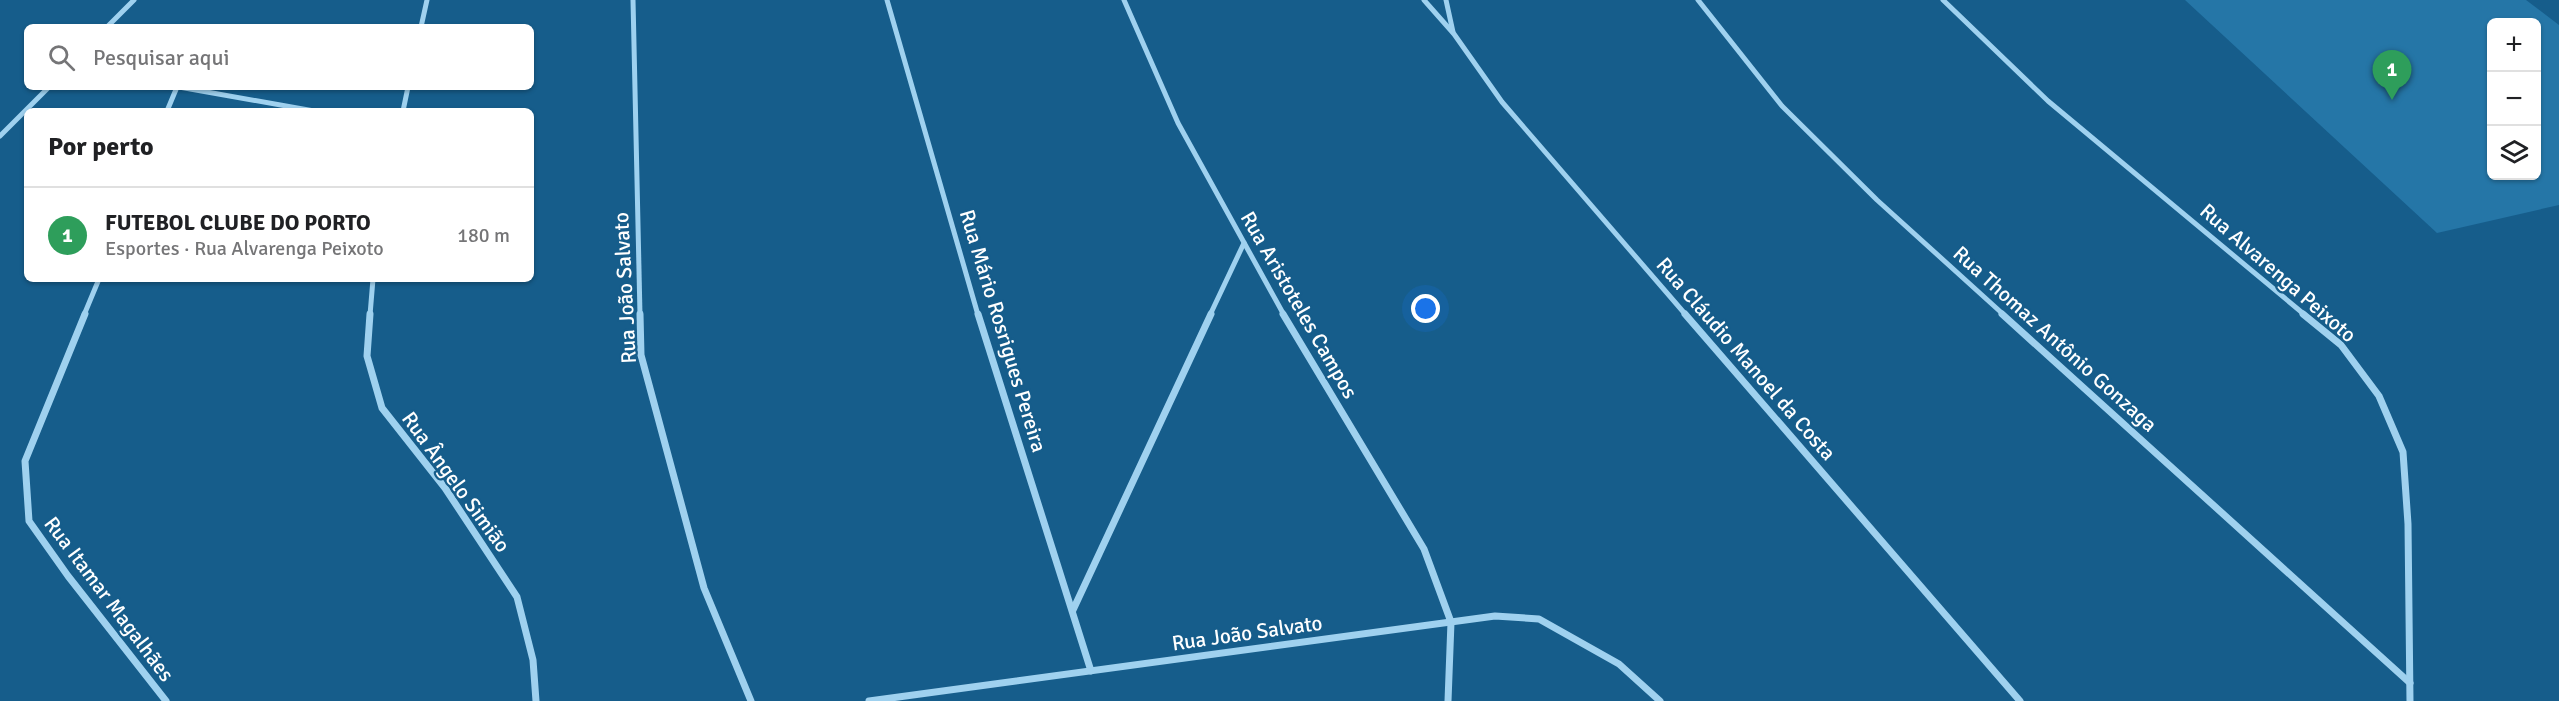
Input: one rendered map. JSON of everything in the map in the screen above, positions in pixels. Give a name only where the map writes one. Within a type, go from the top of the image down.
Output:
[{"type":"street","points":[[110,24],[134,0]]},
{"type":"street","points":[[422,24],[427,0]]},
{"type":"street","name":"Rua João Salvato","points":[[633,0],[641,355],[704,588],[752,701]]},
{"type":"street","name":"Rua Mário Rosrigues Pereira","points":[[886,0],[976,308],[1091,671]]},
{"type":"street","name":"Rua Aristoteles Campos","points":[[1124,0],[1178,123],[1292,330],[1424,549],[1451,622]]},
{"type":"street","name":"Rua Cláudio Manoel da Costa","points":[[1424,0],[1454,34],[1502,102],[2020,701]]},
{"type":"street","name":"Rua Cláudio Manoel da Costa","points":[[1446,0],[1454,34]]},
{"type":"street","name":"Rua Thomaz Antônio Gonzaga","points":[[1698,0],[1782,106],[1877,200],[2410,682]]},
{"type":"street","name":"Rua Alvarenga Peixoto","points":[[1944,0],[2048,101],[2341,345],[2379,396],[2403,452],[2408,524],[2410,701]]},
{"type":"street","points":[[28,108],[46,90]]},
{"type":"street","points":[[168,108],[177,90]]},
{"type":"street","points":[[195,90],[297,108]]},
{"type":"street","points":[[404,108],[407,90]]},
{"type":"street","points":[[0,135],[24,111]]},
{"type":"street","points":[[1072,610],[1244,243]]},
{"type":"street","name":"Rua Itamar Magalhães","points":[[98,282],[25,461],[29,521],[68,576],[166,701]]},
{"type":"street","name":"Rua Ângelo Simião","points":[[372,282],[367,356],[382,408],[445,488],[517,597],[533,660],[536,701]]},
{"type":"street","name":"Rua João Salvato","points":[[869,701],[1495,616],[1539,619],[1619,664],[1660,701]]},
{"type":"street","points":[[1448,701],[1451,622]]},
{"type":"shaded area","points":[[2185,0],[2526,0],[2559,25],[2559,205],[2437,233]]},
{"type":"place","name":"FUTEBOL CLUBE DO PORTO","points":[[2392,100]]}]
